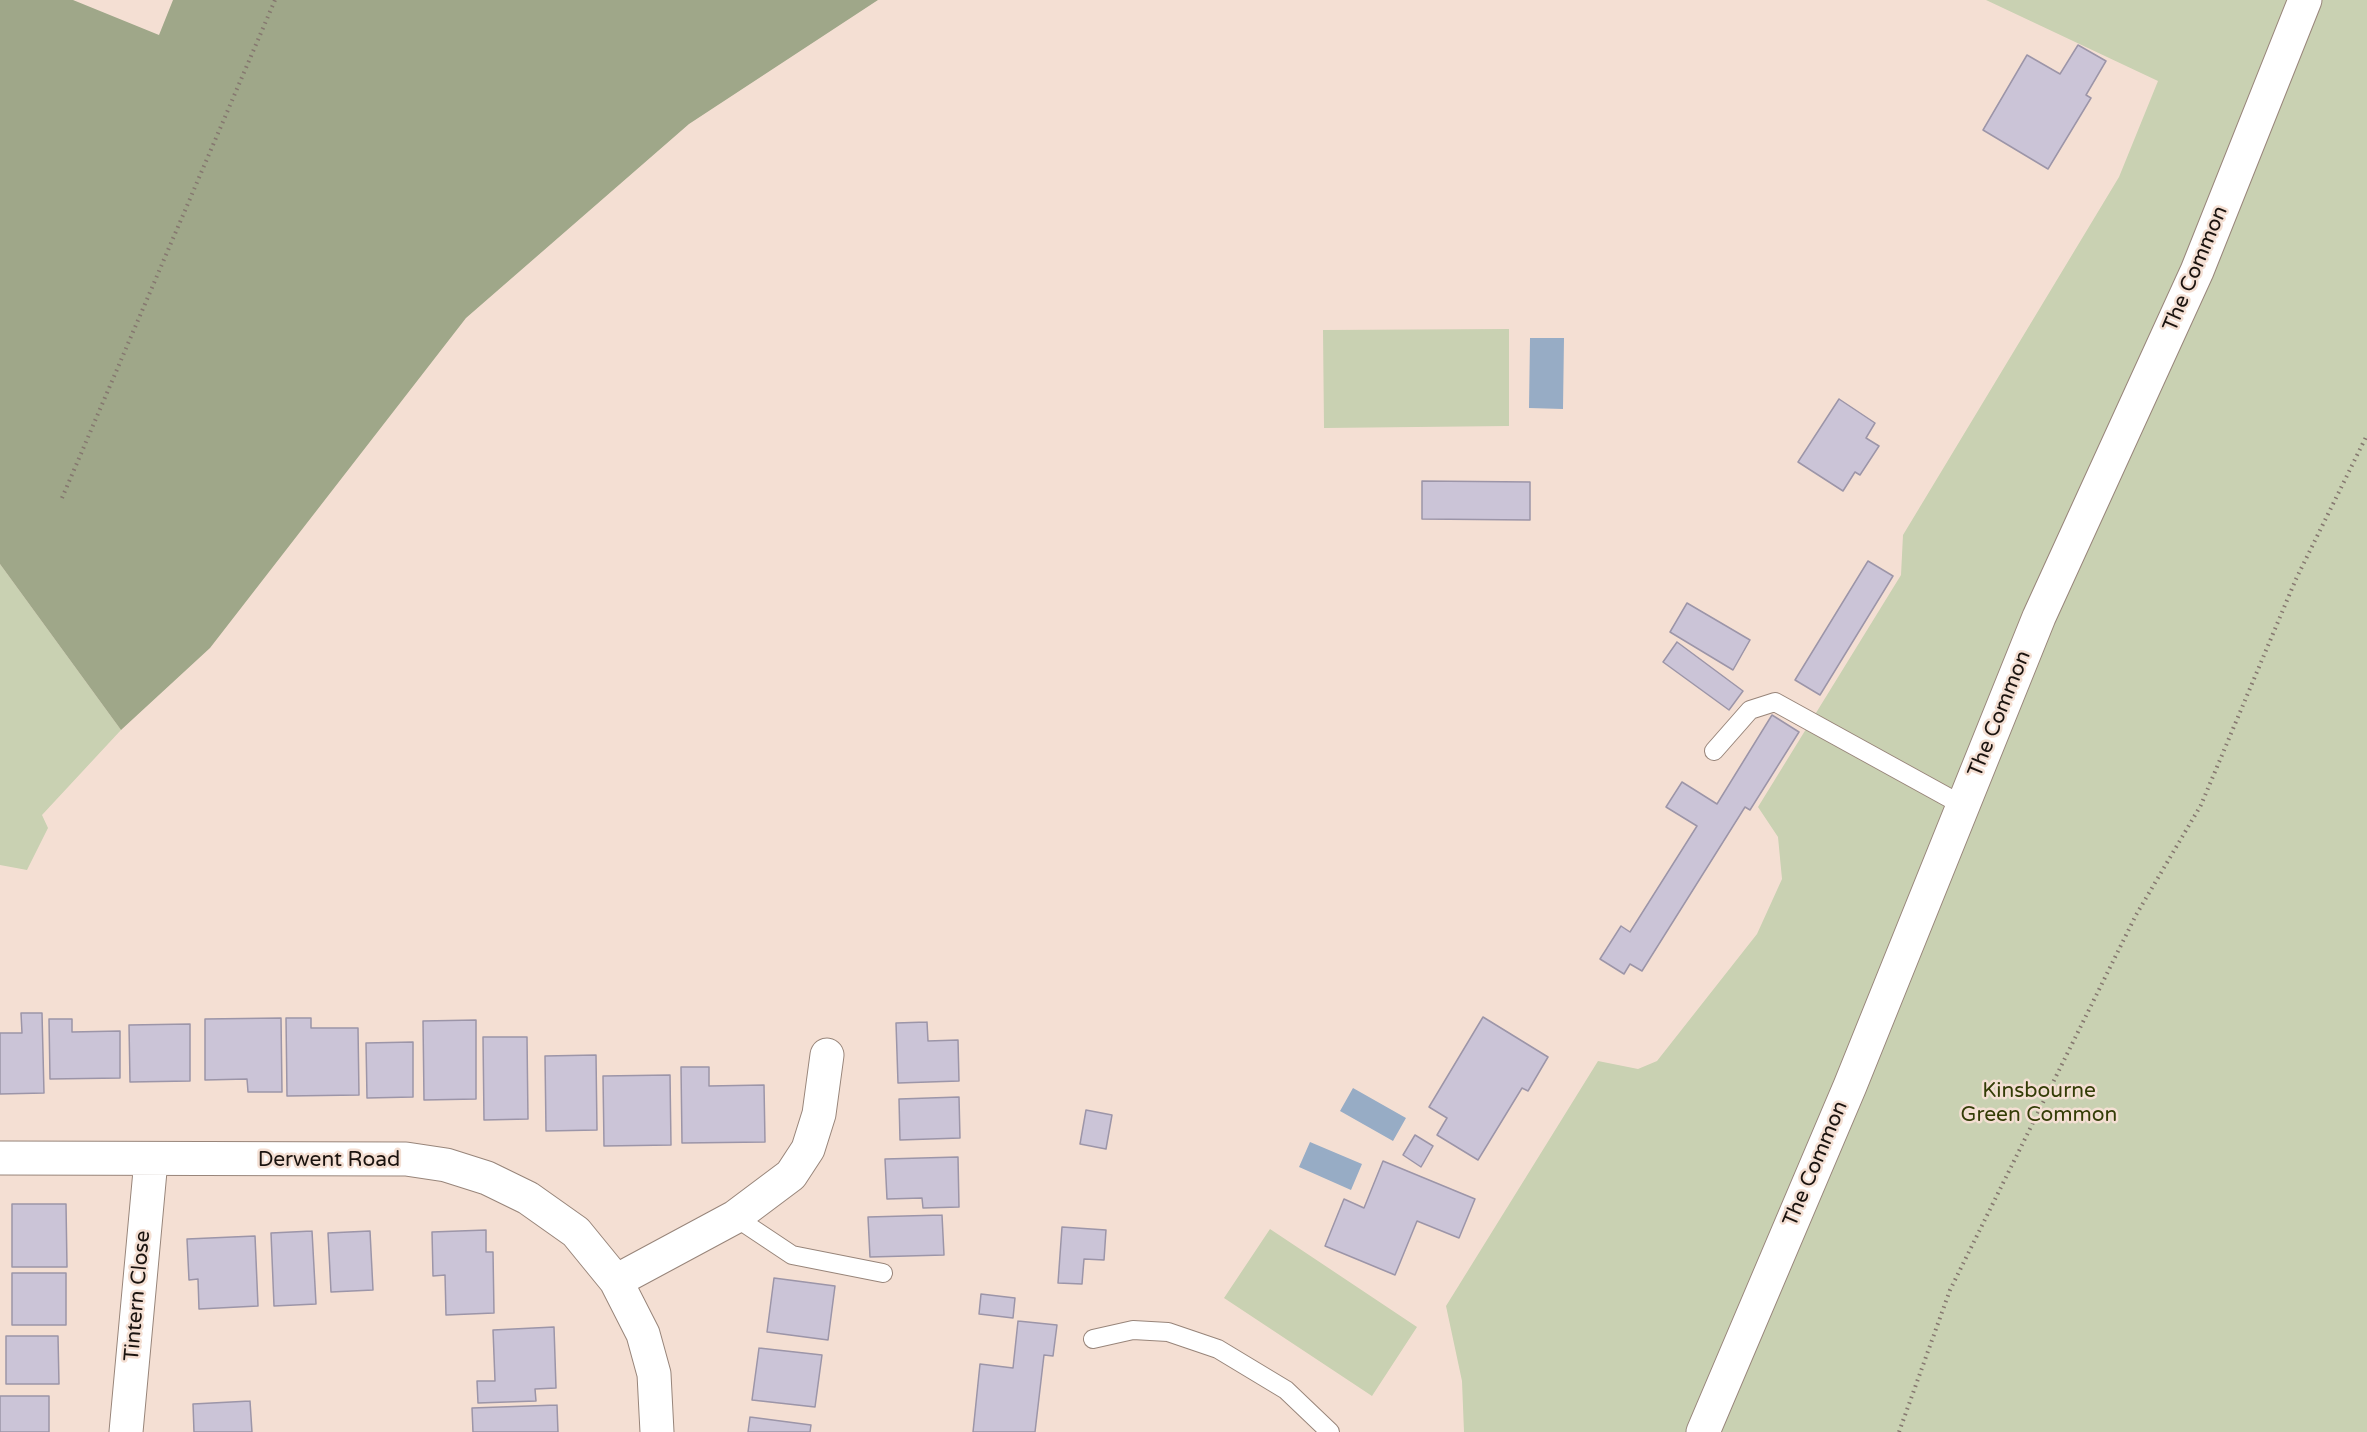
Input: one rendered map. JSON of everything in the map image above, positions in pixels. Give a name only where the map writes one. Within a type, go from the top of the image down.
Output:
[{"type":"street","name":"The Common","points":[[1703,1432],[1850,1086],[2039,617],[2197,271],[2305,0]]},
{"type":"street","points":[[616,1281],[735,1216],[791,1175],[808,1149],[819,1114],[827,1055]]},
{"type":"street","name":"Derwent Road","points":[[0,1158],[405,1159],[446,1165],[487,1178],[528,1198],[576,1232],[616,1281],[642,1334],[654,1374],[657,1432]]},
{"type":"street","name":"Tintern Close","points":[[126,1432],[151,1160]]},
{"type":"lane","points":[[1714,751],[1750,710],[1775,702],[1962,805]]},
{"type":"lane","points":[[735,1216],[792,1254],[883,1273]]},
{"type":"lane","points":[[1093,1339],[1133,1330],[1168,1332],[1218,1349],[1286,1390],[1330,1432]]},
{"type":"path","points":[[62,498],[275,0]]},
{"type":"path","points":[[1899,1432],[1950,1290],[2136,915],[2201,805],[2296,579],[2367,435]]},
{"type":"green space","points":[[0,0],[73,0],[159,35],[173,0],[878,0],[689,124],[466,318],[210,648],[121,730],[0,564]]},
{"type":"green space","name":"Kinsbourne Green Common","points":[[1986,0],[2367,0],[2367,1432],[1464,1432],[1462,1381],[1446,1306],[1598,1061],[1638,1069],[1657,1061],[1757,934],[1782,879],[1778,837],[1758,807],[1901,575],[1903,535],[2119,177],[2158,81]]},
{"type":"green space","points":[[1509,329],[1509,426],[1324,428],[1323,330]]},
{"type":"green space","points":[[0,564],[121,730],[42,815],[48,828],[27,870],[0,865]]},
{"type":"green space","points":[[1270,1229],[1417,1327],[1372,1396],[1224,1298]]},
{"type":"water","points":[[1530,338],[1564,338],[1563,409],[1529,408]]},
{"type":"water","points":[[1353,1088],[1406,1118],[1393,1141],[1340,1111]]},
{"type":"water","points":[[1310,1142],[1362,1164],[1351,1190],[1299,1167]]},
{"type":"building","points":[[2078,45],[2106,61],[2086,95],[2091,98],[2048,169],[1983,130],[2027,55],[2060,74]]},
{"type":"building","points":[[1839,399],[1875,423],[1866,438],[1879,446],[1860,475],[1855,472],[1843,491],[1798,462]]},
{"type":"building","points":[[1422,481],[1530,482],[1530,520],[1422,519]]},
{"type":"building","points":[[1868,561],[1893,576],[1820,695],[1795,680]]},
{"type":"building","points":[[1687,603],[1750,640],[1733,670],[1670,632]]},
{"type":"building","points":[[1677,642],[1743,691],[1729,710],[1663,662]]},
{"type":"building","points":[[1772,715],[1799,732],[1750,810],[1745,807],[1642,971],[1630,964],[1624,974],[1600,959],[1621,926],[1630,932],[1697,826],[1666,807],[1682,782],[1717,804]]},
{"type":"building","points":[[21,1013],[42,1013],[44,1093],[0,1094],[0,1033],[22,1033]]},
{"type":"building","points":[[1483,1017],[1548,1057],[1528,1091],[1522,1088],[1478,1160],[1437,1135],[1447,1118],[1429,1107]]},
{"type":"building","points":[[281,1018],[282,1092],[248,1092],[247,1079],[205,1080],[205,1019]]},
{"type":"building","points":[[286,1018],[311,1018],[311,1028],[358,1028],[359,1095],[287,1096]]},
{"type":"building","points":[[49,1019],[72,1019],[72,1032],[120,1031],[120,1078],[50,1079]]},
{"type":"building","points":[[476,1020],[476,1099],[424,1100],[423,1021]]},
{"type":"building","points":[[927,1022],[928,1041],[958,1040],[959,1081],[898,1083],[896,1023]]},
{"type":"building","points":[[190,1024],[190,1081],[130,1082],[129,1025]]},
{"type":"building","points":[[483,1037],[527,1037],[528,1119],[484,1120]]},
{"type":"building","points":[[413,1042],[413,1097],[367,1098],[366,1043]]},
{"type":"building","points":[[596,1055],[597,1130],[546,1131],[545,1056]]},
{"type":"building","points":[[681,1067],[709,1067],[709,1086],[764,1085],[765,1142],[682,1143]]},
{"type":"building","points":[[670,1075],[671,1145],[604,1146],[603,1076]]},
{"type":"building","points":[[959,1097],[960,1138],[900,1140],[899,1099]]},
{"type":"building","points":[[1086,1110],[1112,1115],[1106,1149],[1080,1144]]},
{"type":"building","points":[[1415,1135],[1433,1146],[1421,1167],[1403,1155]]},
{"type":"building","points":[[958,1157],[959,1207],[923,1208],[922,1198],[887,1199],[885,1159]]},
{"type":"building","points":[[1383,1161],[1475,1199],[1459,1238],[1417,1221],[1395,1275],[1325,1246],[1344,1199],[1364,1208]]},
{"type":"building","points":[[12,1204],[66,1204],[67,1267],[12,1267]]},
{"type":"building","points":[[942,1215],[944,1255],[870,1257],[868,1217]]},
{"type":"building","points":[[1062,1227],[1106,1230],[1104,1260],[1084,1259],[1082,1284],[1058,1283]]},
{"type":"building","points":[[486,1230],[486,1252],[493,1252],[494,1313],[446,1315],[445,1275],[433,1276],[432,1232]]},
{"type":"building","points":[[312,1231],[316,1304],[274,1306],[271,1233]]},
{"type":"building","points":[[370,1231],[373,1290],[331,1292],[328,1233]]},
{"type":"building","points":[[255,1236],[258,1306],[199,1309],[198,1279],[189,1280],[187,1239]]},
{"type":"building","points":[[12,1273],[66,1273],[66,1325],[12,1325]]},
{"type":"building","points":[[774,1278],[835,1286],[828,1340],[767,1332]]},
{"type":"building","points":[[981,1294],[1015,1298],[1013,1318],[979,1314]]},
{"type":"building","points":[[1018,1321],[1057,1325],[1053,1356],[1044,1355],[1035,1432],[973,1432],[980,1364],[1013,1368]]},
{"type":"building","points":[[554,1327],[556,1388],[535,1389],[536,1401],[478,1403],[477,1381],[495,1381],[493,1330]]},
{"type":"building","points":[[6,1336],[58,1336],[59,1384],[6,1384]]},
{"type":"building","points":[[759,1348],[822,1355],[815,1407],[752,1400]]},
{"type":"building","points":[[0,1396],[49,1396],[49,1432],[0,1432]]},
{"type":"building","points":[[250,1401],[252,1432],[194,1432],[193,1404]]},
{"type":"building","points":[[557,1405],[558,1432],[473,1432],[472,1408]]},
{"type":"building","points":[[750,1417],[811,1425],[810,1432],[748,1432]]}]
